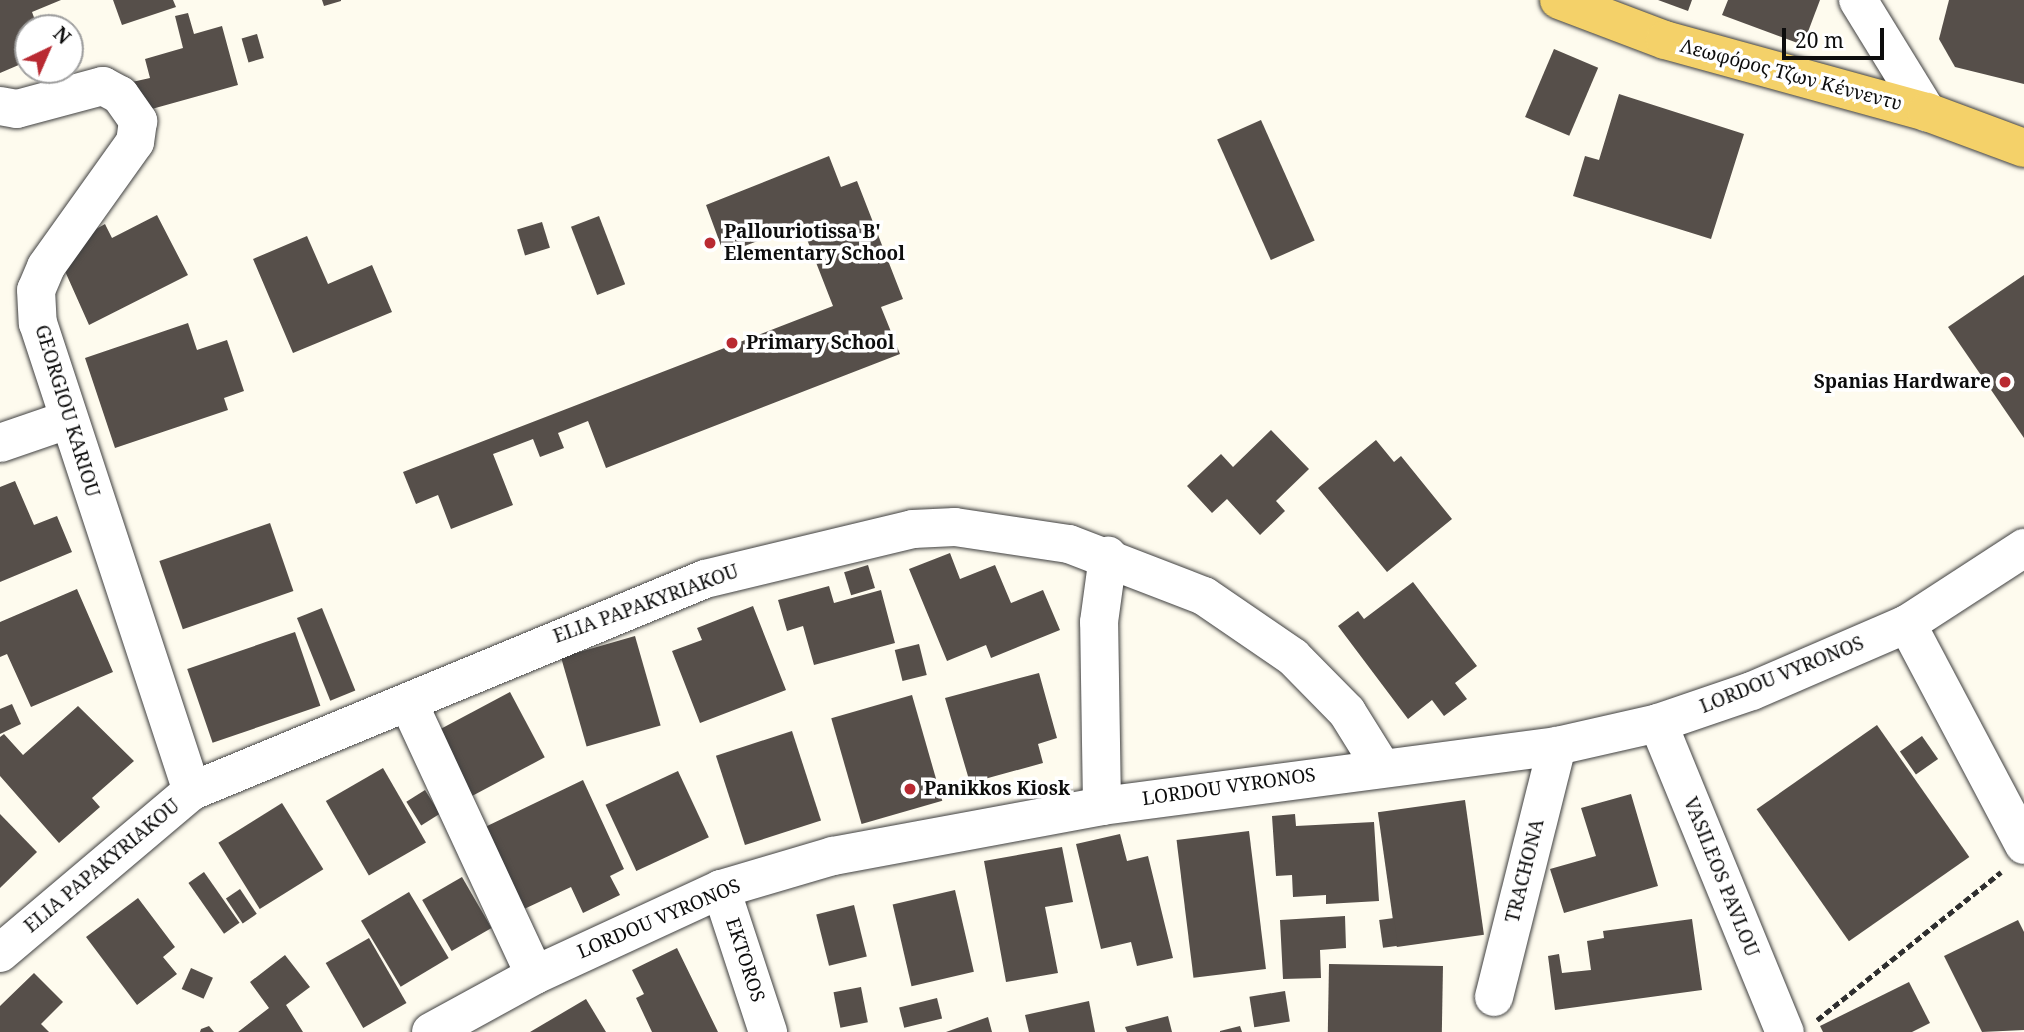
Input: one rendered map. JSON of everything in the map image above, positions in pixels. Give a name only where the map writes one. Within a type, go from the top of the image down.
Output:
[{"type":"main road","name":"Λεωφόρος Τζων Κέννεντυ","points":[[1559,0],[1665,40],[1927,112],[2024,148]]},
{"type":"street","points":[[1858,0],[1927,112]]},
{"type":"street","name":"GEORGIOU KARIOU","points":[[0,106],[17,110],[103,86],[120,95],[138,121],[135,142],[36,290],[38,323],[67,420],[192,791]]},
{"type":"street","points":[[0,443],[67,420]]},
{"type":"street","name":"ELIA PAPAKYRIAKOU","points":[[0,953],[192,791],[408,702],[542,641],[697,582],[825,547],[955,527],[1023,534],[1108,556],[1252,623],[1347,712],[1380,765]]},
{"type":"street","name":"LORDOU VYRONOS","points":[[431,1032],[535,975],[721,889],[833,856],[1102,806],[1380,765],[1557,746],[1658,723],[1752,691],[1907,624],[2024,548]]},
{"type":"street","points":[[1102,806],[1099,622],[1108,556]]},
{"type":"street","points":[[1907,624],[2019,853]]},
{"type":"street","points":[[408,702],[535,975]]},
{"type":"street","name":"VASILEOS PAVLOU","points":[[1658,723],[1789,1030]]},
{"type":"street","name":"TRACHONA","points":[[1494,997],[1557,746]]},
{"type":"street","name":"EKTOROS","points":[[721,889],[768,1032]]},
{"type":"path","points":[[1789,1030],[2019,853]]},
{"type":"building","points":[[0,0],[61,0],[32,12],[33,14],[14,14],[14,67],[0,73]]},
{"type":"building","points":[[113,0],[173,0],[176,7],[122,25]]},
{"type":"building","points":[[322,0],[341,0],[341,1],[324,6]]},
{"type":"building","points":[[1658,0],[1692,0],[1688,11]]},
{"type":"building","points":[[1728,0],[1820,0],[1803,45],[1722,15]]},
{"type":"building","points":[[1949,0],[2024,0],[2024,84],[1955,67],[1939,39]]},
{"type":"building","points":[[188,13],[194,34],[222,26],[238,85],[141,112],[132,82],[150,78],[145,59],[183,48],[175,16]]},
{"type":"building","points":[[257,34],[264,58],[249,62],[242,38]]},
{"type":"building","points":[[1554,49],[1598,68],[1569,136],[1525,117]]},
{"type":"building","points":[[1619,94],[1744,134],[1711,239],[1573,196],[1585,156],[1599,160]]},
{"type":"building","points":[[1261,120],[1315,241],[1271,260],[1217,140]]},
{"type":"building","points":[[829,156],[841,187],[857,181],[903,299],[881,307],[900,354],[606,468],[588,421],[558,433],[564,448],[540,457],[533,439],[493,454],[513,505],[451,529],[438,495],[416,504],[403,472],[833,306],[801,224],[724,254],[706,205]]},
{"type":"building","points":[[157,215],[188,275],[89,325],[60,260],[73,242],[105,224],[112,238]]},
{"type":"building","points":[[599,216],[625,284],[597,295],[571,227]]},
{"type":"building","points":[[542,222],[550,248],[525,255],[517,230]]},
{"type":"building","points":[[307,236],[328,284],[372,265],[392,312],[293,353],[253,259]]},
{"type":"building","name":"Spanias Hardware","points":[[2024,275],[2024,438],[1948,327]]},
{"type":"building","points":[[188,323],[197,350],[227,340],[244,391],[224,398],[228,410],[115,448],[85,358]]},
{"type":"building","points":[[1271,430],[1309,469],[1276,501],[1285,511],[1260,535],[1227,499],[1212,513],[1187,486],[1221,454],[1233,467]]},
{"type":"building","points":[[1376,440],[1394,462],[1401,456],[1452,519],[1387,572],[1318,488]]},
{"type":"building","points":[[15,481],[34,525],[57,516],[72,552],[0,582],[0,487]]},
{"type":"building","points":[[270,523],[293,591],[183,629],[159,561]]},
{"type":"building","points":[[950,553],[960,579],[995,565],[1011,603],[1043,590],[1060,630],[991,658],[986,645],[947,661],[909,569]]},
{"type":"building","points":[[868,565],[875,588],[851,595],[844,572]]},
{"type":"building","points":[[1413,582],[1477,666],[1455,683],[1467,699],[1444,716],[1432,700],[1408,719],[1338,626],[1358,611],[1364,619]]},
{"type":"building","points":[[829,586],[834,603],[881,590],[895,643],[814,665],[803,626],[787,631],[778,600]]},
{"type":"building","points":[[77,589],[113,672],[31,707],[7,654],[0,657],[0,622]]},
{"type":"building","points":[[753,606],[786,690],[700,723],[672,651],[702,640],[697,628]]},
{"type":"building","points":[[322,608],[355,691],[330,701],[297,618]]},
{"type":"building","points":[[295,632],[320,706],[213,743],[187,669]]},
{"type":"building","points":[[635,636],[661,725],[587,747],[561,657]]},
{"type":"building","points":[[919,644],[927,675],[902,681],[895,650]]},
{"type":"building","points":[[1039,673],[1057,738],[1038,744],[1043,763],[970,783],[945,698]]},
{"type":"building","points":[[510,692],[545,757],[470,797],[435,732]]},
{"type":"building","points":[[912,695],[942,801],[862,824],[831,718]]},
{"type":"building","points":[[12,704],[21,724],[0,734],[0,709]]},
{"type":"building","points":[[78,706],[134,761],[92,798],[100,807],[59,843],[0,776],[0,737],[4,734],[23,755]]},
{"type":"building","points":[[1877,725],[1969,857],[1849,941],[1757,809]]},
{"type":"building","points":[[792,731],[821,820],[745,845],[716,756]]},
{"type":"building","points":[[1922,736],[1938,759],[1916,774],[1900,751]]},
{"type":"building","points":[[383,768],[426,842],[369,875],[326,801]]},
{"type":"building","points":[[678,771],[709,837],[636,871],[605,805]]},
{"type":"building","points":[[583,780],[624,869],[610,876],[620,895],[583,913],[571,887],[522,910],[483,828]]},
{"type":"building","points":[[425,790],[440,814],[421,825],[406,802]]},
{"type":"building","points":[[1631,794],[1658,886],[1564,913],[1550,869],[1596,856],[1581,808]]},
{"type":"building","points":[[1465,800],[1484,935],[1397,947],[1378,812]]},
{"type":"building","points":[[282,803],[323,869],[260,909],[218,843]]},
{"type":"building","points":[[0,814],[37,852],[0,888]]},
{"type":"building","points":[[1295,814],[1296,826],[1374,822],[1379,901],[1326,904],[1326,895],[1293,897],[1292,875],[1276,876],[1272,816]]},
{"type":"building","points":[[1249,831],[1266,969],[1193,978],[1177,840]]},
{"type":"building","points":[[1120,834],[1127,861],[1148,856],[1173,958],[1137,966],[1131,942],[1101,949],[1076,844]]},
{"type":"building","points":[[1062,847],[1073,902],[1045,907],[1058,973],[1006,982],[984,861]]},
{"type":"building","points":[[204,872],[240,923],[224,934],[188,883]]},
{"type":"building","points":[[462,877],[491,928],[452,951],[422,900]]},
{"type":"building","points":[[240,889],[257,914],[243,923],[226,899]]},
{"type":"building","points":[[955,890],[974,972],[912,986],[893,904]]},
{"type":"building","points":[[409,892],[449,958],[401,987],[361,921]]},
{"type":"building","points":[[138,898],[175,947],[163,957],[177,974],[137,1005],[86,937]]},
{"type":"building","points":[[854,905],[867,956],[829,966],[816,914]]},
{"type":"building","points":[[1345,916],[1346,948],[1320,950],[1321,978],[1283,979],[1280,920]]},
{"type":"building","points":[[1394,918],[1398,946],[1383,948],[1379,920]]},
{"type":"building","points":[[1692,919],[1702,990],[1555,1010],[1548,956],[1559,954],[1562,973],[1591,970],[1587,941],[1604,938],[1603,931]]},
{"type":"building","points":[[2018,920],[2024,932],[2024,1030],[1982,1032],[1944,956]]},
{"type":"building","points":[[369,938],[406,1003],[363,1028],[326,963]]},
{"type":"building","points":[[677,948],[718,1032],[652,1032],[636,998],[644,994],[632,970]]},
{"type":"building","points":[[285,955],[310,987],[286,1005],[303,1032],[238,1032],[269,1008],[250,982]]},
{"type":"building","points":[[1329,964],[1443,966],[1442,1032],[1328,1032]]},
{"type":"building","points":[[191,968],[213,978],[204,999],[182,989]]},
{"type":"building","points":[[34,973],[63,1002],[41,1024],[49,1032],[0,1032],[0,1006]]},
{"type":"building","points":[[1909,982],[1930,1023],[1912,1032],[1823,1032],[1820,1026]]},
{"type":"building","points":[[861,987],[868,1022],[840,1028],[834,992]]},
{"type":"building","points":[[1285,991],[1290,1022],[1254,1027],[1249,997]]},
{"type":"building","points":[[937,998],[942,1018],[904,1028],[899,1007]]},
{"type":"building","points":[[586,999],[606,1032],[530,1032]]},
{"type":"building","points":[[1089,1001],[1095,1032],[1029,1032],[1025,1015]]},
{"type":"building","points":[[1168,1016],[1172,1032],[1127,1032],[1125,1027]]},
{"type":"building","points":[[988,1017],[992,1032],[946,1032]]},
{"type":"building","points":[[209,1026],[214,1032],[200,1032],[201,1029]]},
{"type":"building","points":[[1240,1026],[1242,1032],[1220,1032],[1220,1031]]},
{"type":"place","name":"Pallouriotissa B' Elementary School","points":[[710,243]]},
{"type":"place","name":"Primary School","points":[[732,343]]},
{"type":"place","name":"Spanias Hardware","points":[[2005,382]]},
{"type":"place","name":"Panikkos Kiosk","points":[[910,789]]}]
